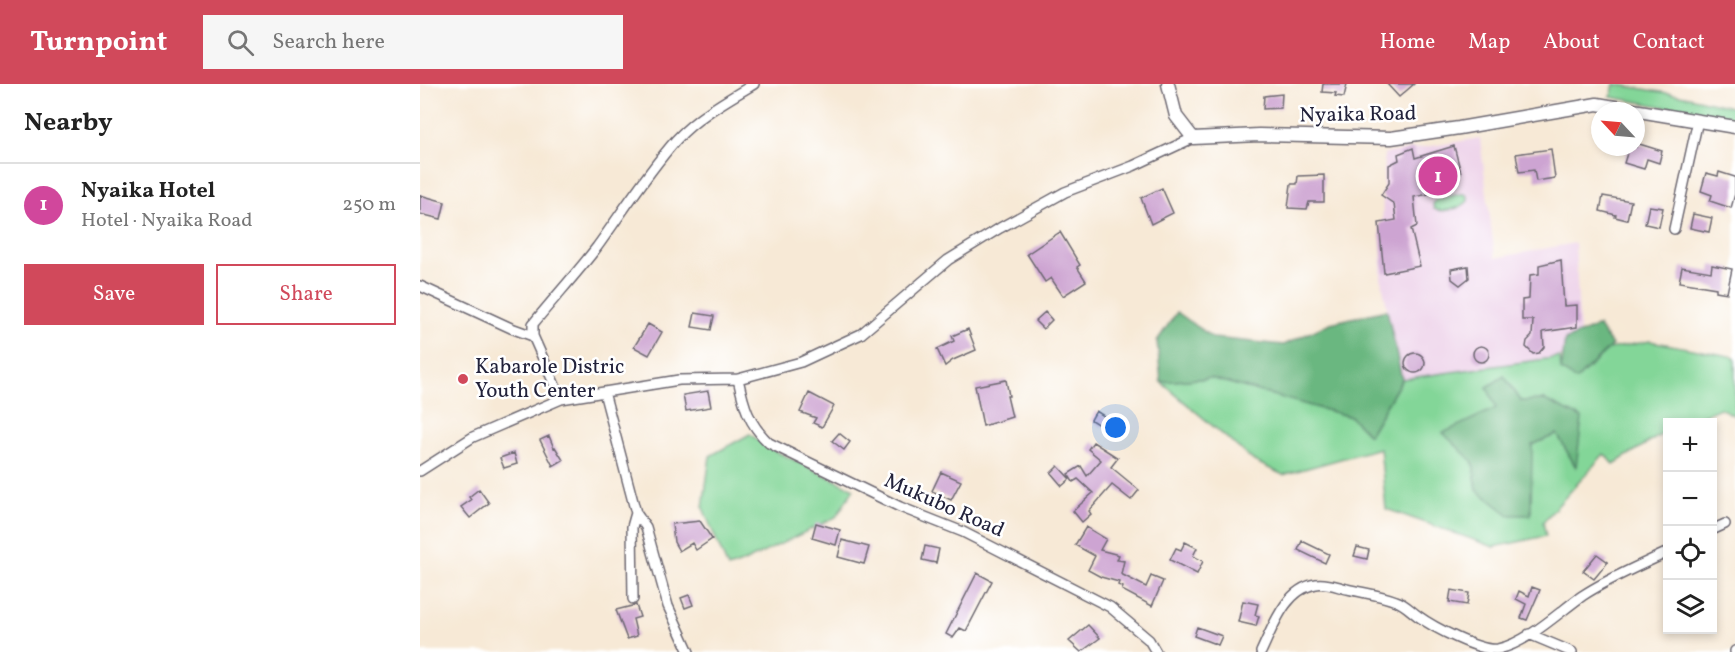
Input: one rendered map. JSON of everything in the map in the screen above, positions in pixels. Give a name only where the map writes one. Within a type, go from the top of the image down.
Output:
[{"type":"street","points":[[561,399],[533,336],[532,324],[596,247],[631,197],[676,140],[688,128],[727,100],[754,84]]},
{"type":"street","points":[[420,471],[473,437],[561,399],[679,380],[738,379],[801,362],[861,334],[948,260],[1000,228],[1065,192],[1133,166],[1192,138],[1176,116],[1168,84]]},
{"type":"street","name":"Nyaika Road","points":[[1192,138],[1259,135],[1390,138],[1597,104],[1735,127]]},
{"type":"street","points":[[1674,229],[1698,120]]},
{"type":"street","points":[[420,286],[533,336]]},
{"type":"street","name":"Mukubo Road","points":[[738,379],[746,410],[756,430],[769,443],[900,507],[963,532],[1110,607],[1149,640],[1156,652]]},
{"type":"street","points":[[604,392],[636,513],[646,527],[668,606],[689,652]]},
{"type":"street","points":[[633,599],[632,527],[636,513]]},
{"type":"street","points":[[1717,528],[1725,524]]},
{"type":"street","points":[[1261,652],[1289,599],[1297,592],[1317,583],[1396,601],[1430,624],[1478,646],[1495,650],[1529,634],[1607,581],[1663,554]]},
{"type":"street","points":[[1529,634],[1572,652]]},
{"type":"shaded area","points":[[1480,138],[1495,258],[1575,243],[1581,354],[1402,379],[1381,278],[1384,154]]},
{"type":"green space","points":[[1614,84],[1685,96],[1735,108],[1735,120],[1645,102],[1611,97]]},
{"type":"green space","points":[[1460,194],[1468,197],[1468,201],[1461,206],[1447,210],[1434,209],[1433,204],[1437,199]]},
{"type":"green space","points":[[1387,310],[1402,379],[1369,435],[1351,417],[1211,378],[1161,382],[1157,341],[1177,312],[1213,338],[1284,345],[1330,323]]},
{"type":"green space","points":[[1598,326],[1612,345],[1576,380],[1561,370],[1565,340]]},
{"type":"green space","points":[[1650,341],[1735,357],[1735,416],[1720,408],[1696,418],[1663,418],[1663,433],[1614,464],[1604,454],[1543,522],[1546,536],[1494,547],[1386,509],[1380,448],[1283,475],[1254,461],[1161,382],[1211,378],[1351,417],[1369,435],[1402,379],[1560,357],[1561,370],[1576,380],[1609,349]],"holes":[[[1504,376],[1521,401],[1545,400],[1575,466],[1557,434],[1532,445],[1477,490],[1473,462],[1497,408]]]},
{"type":"green space","points":[[1504,376],[1521,401],[1545,400],[1582,418],[1576,467],[1557,434],[1532,445],[1531,515],[1509,515],[1477,490],[1473,462],[1443,433],[1496,408],[1487,387]]},
{"type":"green space","points":[[750,434],[767,447],[854,489],[836,517],[728,568],[703,508],[710,456]]},
{"type":"building","points":[[1323,84],[1347,84],[1344,97],[1335,96],[1336,93],[1322,92]]},
{"type":"building","points":[[1387,84],[1414,84],[1399,97]]},
{"type":"building","points":[[1282,94],[1281,108],[1263,109],[1264,96]]},
{"type":"building","points":[[1454,146],[1461,173],[1429,180],[1429,194],[1414,197],[1417,226],[1411,229],[1420,266],[1384,273],[1379,223],[1396,220],[1394,204],[1381,195],[1389,183],[1389,165],[1399,160],[1398,154],[1413,148],[1415,158]]},
{"type":"building","points":[[1645,146],[1662,151],[1659,163],[1647,159],[1644,169],[1624,163],[1626,156],[1645,156]]},
{"type":"building","points":[[1551,149],[1555,178],[1536,181],[1534,170],[1519,172],[1516,154]]},
{"type":"building","points":[[1719,172],[1735,177],[1735,194],[1731,208],[1710,201],[1712,195],[1701,191],[1706,173],[1718,176]]},
{"type":"building","points":[[1324,175],[1324,202],[1309,202],[1307,209],[1288,208],[1291,184],[1297,184],[1298,176]]},
{"type":"building","points":[[1162,188],[1173,213],[1151,224],[1141,198]]},
{"type":"building","points":[[420,195],[445,202],[441,219],[420,214]]},
{"type":"building","points":[[1603,196],[1631,201],[1627,220],[1600,211]]},
{"type":"building","points":[[1649,206],[1663,208],[1659,227],[1645,224]]},
{"type":"building","points":[[1693,214],[1712,218],[1709,232],[1690,228]]},
{"type":"building","points":[[1060,232],[1080,265],[1077,267],[1086,281],[1063,296],[1051,278],[1045,282],[1027,254]]},
{"type":"building","points":[[1561,260],[1564,306],[1577,305],[1577,327],[1543,332],[1544,347],[1539,353],[1533,354],[1526,347],[1527,341],[1532,336],[1533,320],[1522,320],[1522,300],[1529,299],[1530,275],[1539,274],[1539,265]]},
{"type":"building","points":[[1712,265],[1732,269],[1727,293],[1716,291],[1716,288],[1679,282],[1682,267],[1711,272]]},
{"type":"building","points":[[1468,266],[1469,278],[1460,285],[1452,279],[1451,269]]},
{"type":"building","points":[[1045,312],[1052,320],[1043,329],[1035,321]]},
{"type":"building","points":[[695,313],[714,316],[711,330],[692,327]]},
{"type":"building","points":[[648,324],[662,332],[649,355],[634,347]]},
{"type":"building","points":[[968,329],[976,350],[945,366],[937,349],[954,341],[952,336]]},
{"type":"building","points":[[1478,346],[1484,346],[1489,354],[1487,360],[1478,362],[1473,357],[1473,351]]},
{"type":"building","points":[[1411,353],[1419,353],[1425,359],[1425,367],[1419,373],[1411,373],[1405,367],[1405,359]]},
{"type":"building","points":[[1006,380],[1012,417],[983,426],[975,386]]},
{"type":"building","points":[[708,391],[711,407],[686,411],[683,395]]},
{"type":"building","points":[[809,393],[834,406],[822,427],[813,423],[816,418],[800,412]]},
{"type":"building","points":[[1096,411],[1107,418],[1102,427],[1091,420]]},
{"type":"building","points":[[839,433],[850,442],[844,450],[832,441]]},
{"type":"building","points":[[549,436],[563,460],[553,466],[540,440]]},
{"type":"building","points":[[1093,442],[1118,458],[1111,467],[1139,490],[1131,500],[1112,485],[1089,511],[1091,514],[1082,522],[1073,511],[1093,493],[1078,479],[1073,482],[1068,474],[1081,466],[1087,476],[1101,460],[1088,449]]},
{"type":"building","points":[[514,453],[517,464],[504,468],[500,458]]},
{"type":"building","points":[[1058,466],[1070,479],[1062,486],[1051,473]]},
{"type":"building","points":[[941,472],[961,481],[951,500],[932,491]]},
{"type":"building","points":[[479,489],[489,503],[470,518],[461,507],[471,500],[469,497]]},
{"type":"building","points":[[700,521],[712,539],[696,550],[692,543],[679,551],[674,542],[672,524]]},
{"type":"building","points":[[816,523],[840,530],[836,545],[812,538]]},
{"type":"building","points":[[1086,527],[1106,539],[1100,550],[1119,555],[1117,560],[1124,561],[1121,574],[1146,587],[1151,576],[1163,581],[1152,606],[1122,590],[1123,587],[1118,585],[1119,582],[1101,577],[1088,570],[1095,556],[1075,545]]},
{"type":"building","points":[[842,540],[869,547],[864,564],[838,557]]},
{"type":"building","points":[[1302,541],[1329,554],[1325,563],[1298,550]]},
{"type":"building","points":[[1185,542],[1197,548],[1193,556],[1203,561],[1197,574],[1170,560],[1176,548],[1181,550]]},
{"type":"building","points":[[925,546],[939,549],[936,563],[922,560]]},
{"type":"building","points":[[1357,547],[1369,550],[1367,559],[1354,556]]},
{"type":"building","points":[[1597,554],[1608,562],[1594,579],[1583,571]]},
{"type":"building","points":[[977,573],[992,581],[966,631],[960,628],[953,638],[946,634]]},
{"type":"building","points":[[1532,587],[1540,590],[1527,620],[1521,618],[1526,604],[1516,599],[1519,591],[1529,596]]},
{"type":"building","points":[[1451,590],[1469,593],[1467,605],[1449,602]]},
{"type":"building","points":[[689,595],[693,605],[685,608],[681,598]]},
{"type":"building","points":[[1243,601],[1258,604],[1255,615],[1259,616],[1256,626],[1238,622]]},
{"type":"building","points":[[636,605],[640,617],[633,619],[637,636],[627,639],[616,610]]},
{"type":"building","points":[[1088,625],[1100,638],[1081,652],[1069,641]]},
{"type":"building","points":[[1197,627],[1222,636],[1218,645],[1194,636]]},
{"type":"place","name":"Nyaika Hotel","points":[[1438,176]]},
{"type":"place","name":"Kabarole Distric Youth Center","points":[[463,379]]}]
